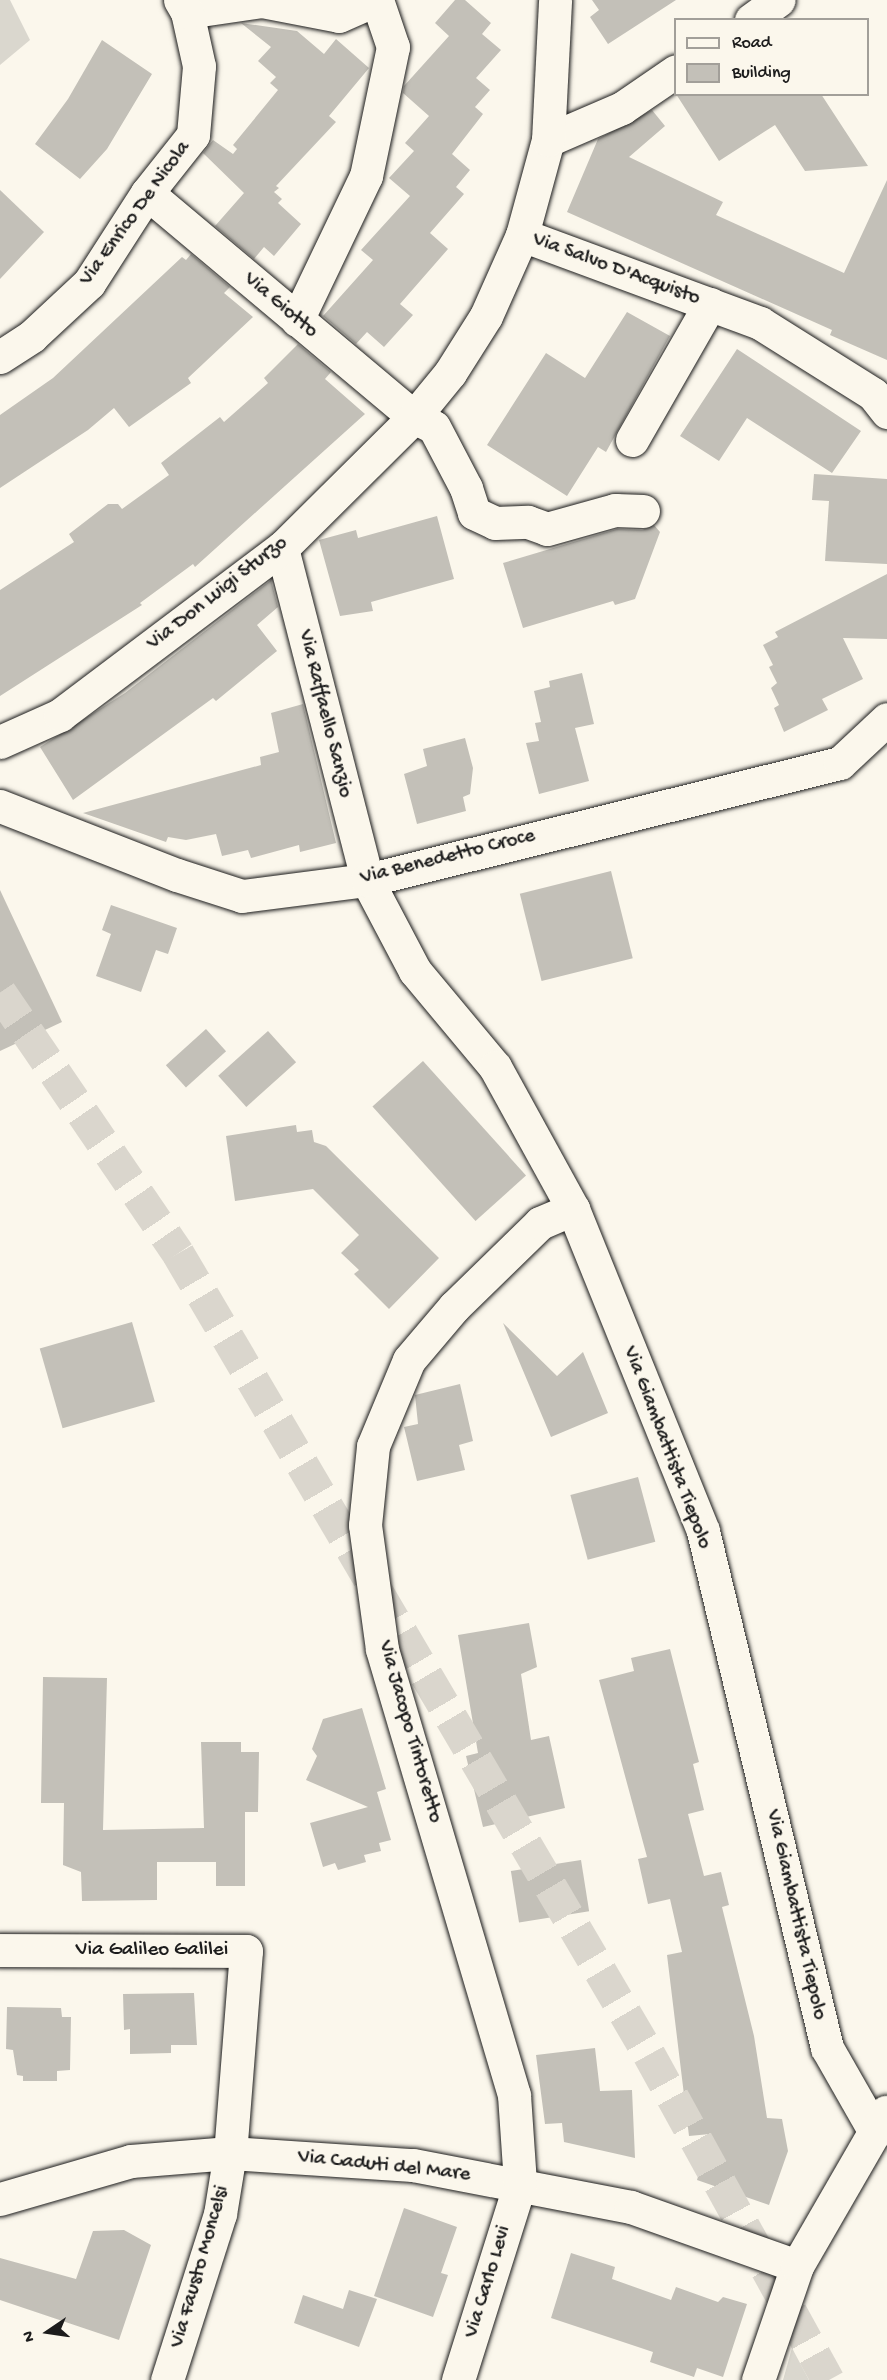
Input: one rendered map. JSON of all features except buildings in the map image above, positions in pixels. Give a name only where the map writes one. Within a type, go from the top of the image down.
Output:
[{"type":"street","points":[[184,6],[262,1],[339,16],[376,0],[393,47],[366,176],[297,320]]},
{"type":"street","name":"Via Don Luigi Sturzo","points":[[0,742],[60,714],[282,548],[414,417],[450,373],[486,316],[522,235],[548,140],[555,0]]},
{"type":"street","points":[[754,18],[780,0]]},
{"type":"street","name":"Via Enrico De Nicola","points":[[0,357],[32,336],[89,283],[147,193],[193,135],[199,66],[184,6]]},
{"type":"street","points":[[548,140],[622,108],[674,72]]},
{"type":"street","name":"Via Giotto","points":[[147,193],[414,417]]},
{"type":"street","name":"Via Salvo D'Acquisto","points":[[522,235],[760,322],[873,394],[887,412]]},
{"type":"street","name":"Via Salvo D'Acquisto","points":[[632,440],[710,304]]},
{"type":"street","points":[[414,417],[434,427],[466,488],[474,513],[495,523],[528,522],[547,529],[615,510],[642,511]]},
{"type":"street","name":"Via Raffaello Sanzio","points":[[282,548],[367,880]]},
{"type":"street","name":"Via Benedetto Croce","points":[[0,806],[156,868],[242,896],[367,880],[840,763],[887,719]]},
{"type":"street","name":"Via Giambattista Tiepolo","points":[[367,880],[415,971],[495,1067],[573,1209],[703,1531],[827,2048],[881,2121]]},
{"type":"street","name":"Via Jacopo Tintoretto","points":[[520,2183],[514,2095],[382,1648],[365,1525],[373,1446],[409,1360],[454,1307],[540,1223],[573,1209]]},
{"type":"street","name":"Via Galileo Galilei","points":[[0,1950],[246,1951],[230,2153]]},
{"type":"street","points":[[758,2380],[797,2266],[881,2121]]},
{"type":"street","name":"Via Caduti del Mare","points":[[0,2199],[131,2161],[230,2153],[413,2165],[520,2183],[631,2206],[797,2266]]},
{"type":"street","name":"Via Fausto Moncelsi","points":[[167,2380],[220,2214],[230,2153]]},
{"type":"street","name":"Via Carlo Levi","points":[[458,2380],[520,2183]]},
{"type":"shaded area","points":[[0,0],[10,0],[30,40],[0,65]]},
{"type":"shaded area","points":[[792,2348],[809,2380],[783,2380]]},
{"type":"tunnel","points":[[0,992],[178,1253],[649,2054],[828,2380]]}]
